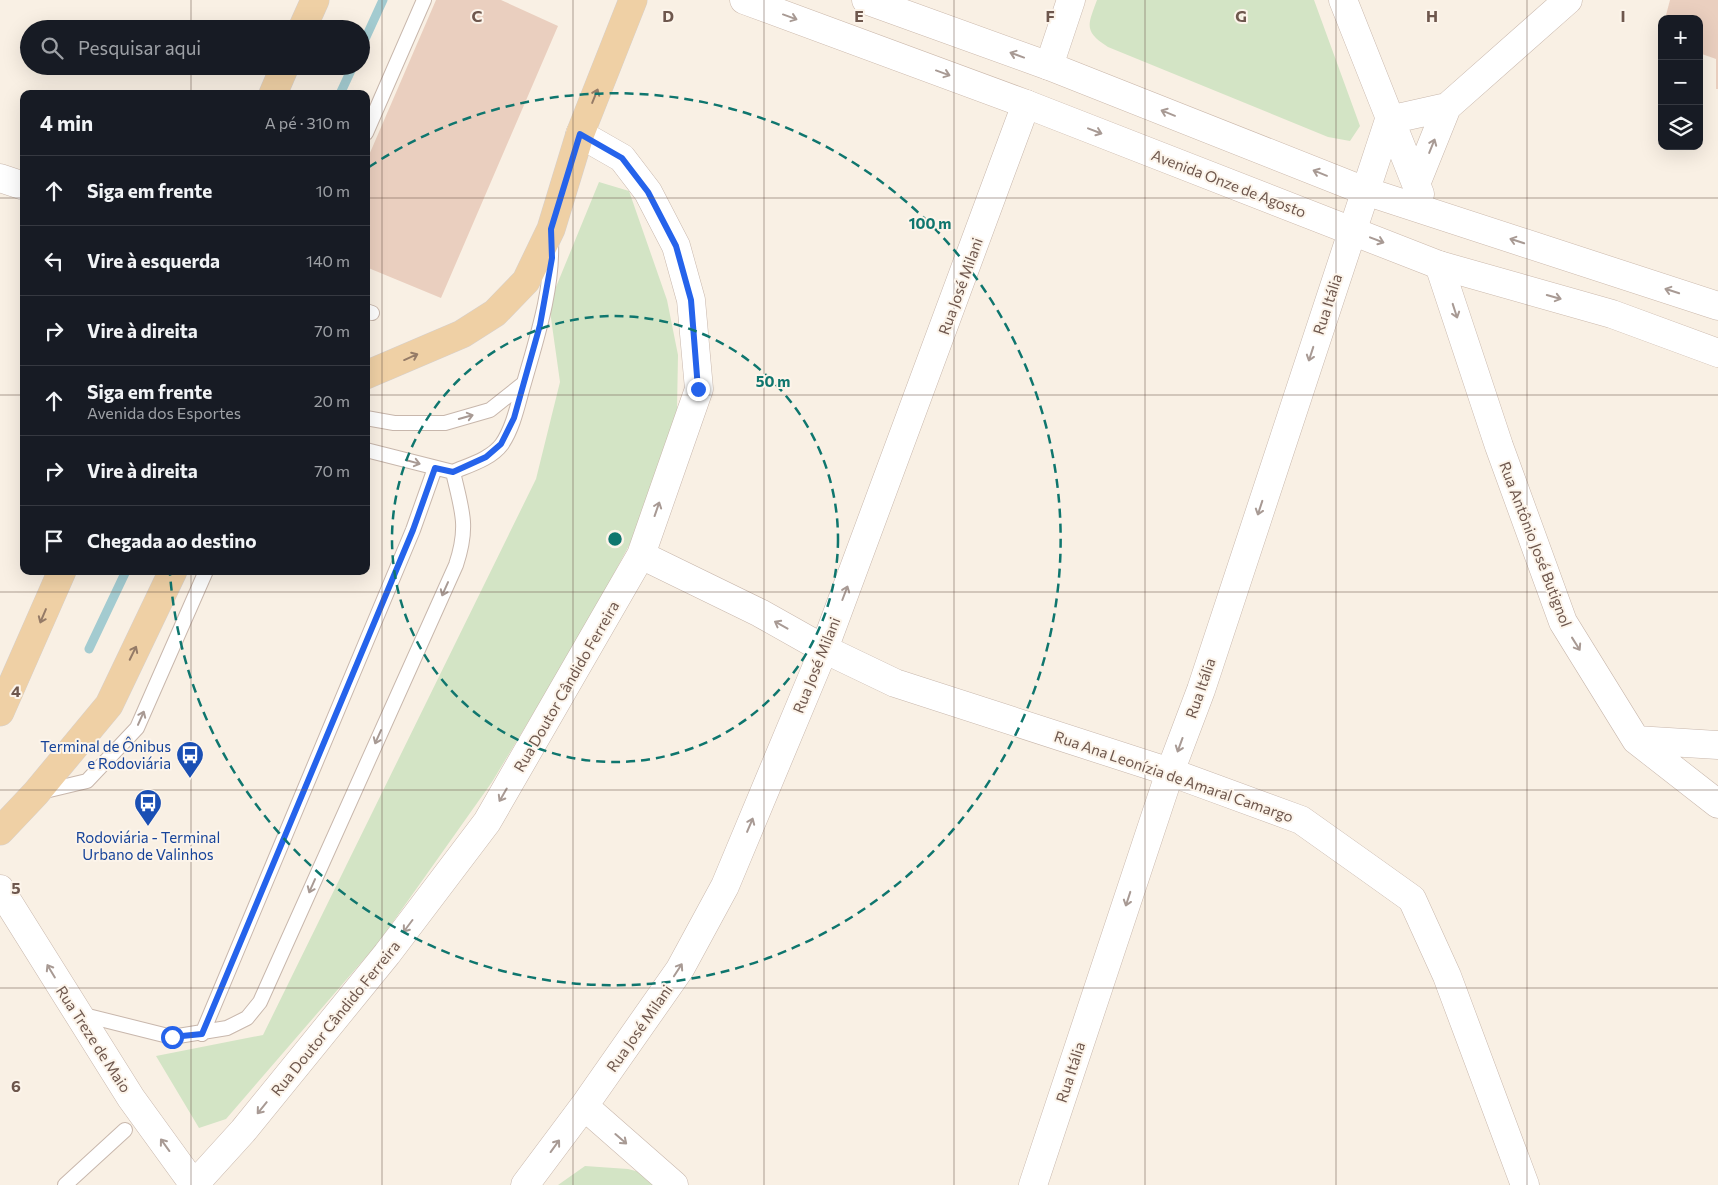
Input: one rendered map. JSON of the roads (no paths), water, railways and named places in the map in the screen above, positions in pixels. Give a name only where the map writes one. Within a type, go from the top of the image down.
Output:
[{"type":"main road","points":[[306,20],[314,0]]},
{"type":"main road","points":[[370,373],[462,334],[495,313],[526,281],[551,229],[580,134],[633,0]]},
{"type":"main road","points":[[275,90],[281,75]]},
{"type":"main road","points":[[0,712],[60,575]]},
{"type":"main road","points":[[0,831],[36,793],[109,705],[171,575]]},
{"type":"street","name":"Avenida Onze de Agosto","points":[[744,0],[1026,104],[1440,265],[1612,314],[1718,353]]},
{"type":"street","points":[[866,0],[1049,66],[1365,191],[1718,306]]},
{"type":"street","points":[[1049,66],[1072,0]]},
{"type":"street","points":[[1343,0],[1426,212]]},
{"type":"street","points":[[1416,184],[1447,107],[1568,0]]},
{"type":"street","name":"Rua José Milani","points":[[525,1185],[584,1106],[680,969],[725,886],[824,649],[1026,104]]},
{"type":"street","points":[[1389,120],[1447,107]]},
{"type":"street","name":"Rua Itália","points":[[1033,1185],[1389,120]]},
{"type":"street","name":"Rua Doutor Cândido Ferreira","points":[[194,1185],[243,1131],[387,954],[487,822],[641,555],[698,389],[691,300],[676,246],[648,192],[622,158],[580,134]]},
{"type":"street","points":[[0,178],[20,185]]},
{"type":"street","name":"Rua Antônio José Butignol","points":[[1440,265],[1499,446],[1563,622],[1636,740],[1718,804]]},
{"type":"street","name":"Rua Ana Leonízia de Amaral Camargo","points":[[641,555],[760,614],[824,649],[895,682],[1170,772],[1301,820],[1412,899],[1447,976],[1525,1185]]},
{"type":"street","points":[[1636,740],[1718,746]]},
{"type":"street","name":"Rua Treze de Maio","points":[[0,889],[131,1098],[194,1185]]},
{"type":"street","points":[[584,1106],[674,1185]]},
{"type":"lane","points":[[370,124],[424,0]]},
{"type":"lane","points":[[370,451],[453,472],[486,457],[501,444],[514,418],[540,325],[552,258],[551,229]]},
{"type":"lane","points":[[370,419],[394,423],[445,423],[490,410],[524,383]]},
{"type":"lane","points":[[202,1034],[413,530],[435,468]]},
{"type":"lane","points":[[76,1013],[172,1037],[202,1034],[227,1028],[247,1018],[260,1002],[456,565],[463,542],[464,516],[453,472]]},
{"type":"lane","points":[[36,793],[87,781],[137,728],[204,575]]},
{"type":"lane","points":[[65,1185],[125,1130]]},
{"type":"waterway","points":[[370,28],[383,0]]},
{"type":"waterway","points":[[342,90],[349,75]]},
{"type":"waterway","points":[[89,649],[124,575]]},
{"type":"place","name":"Terminal de Ônibus e Rodoviária","points":[[190,779]]},
{"type":"place","name":"Rodoviária - Terminal Urbano de Valinhos","points":[[148,827]]}]
